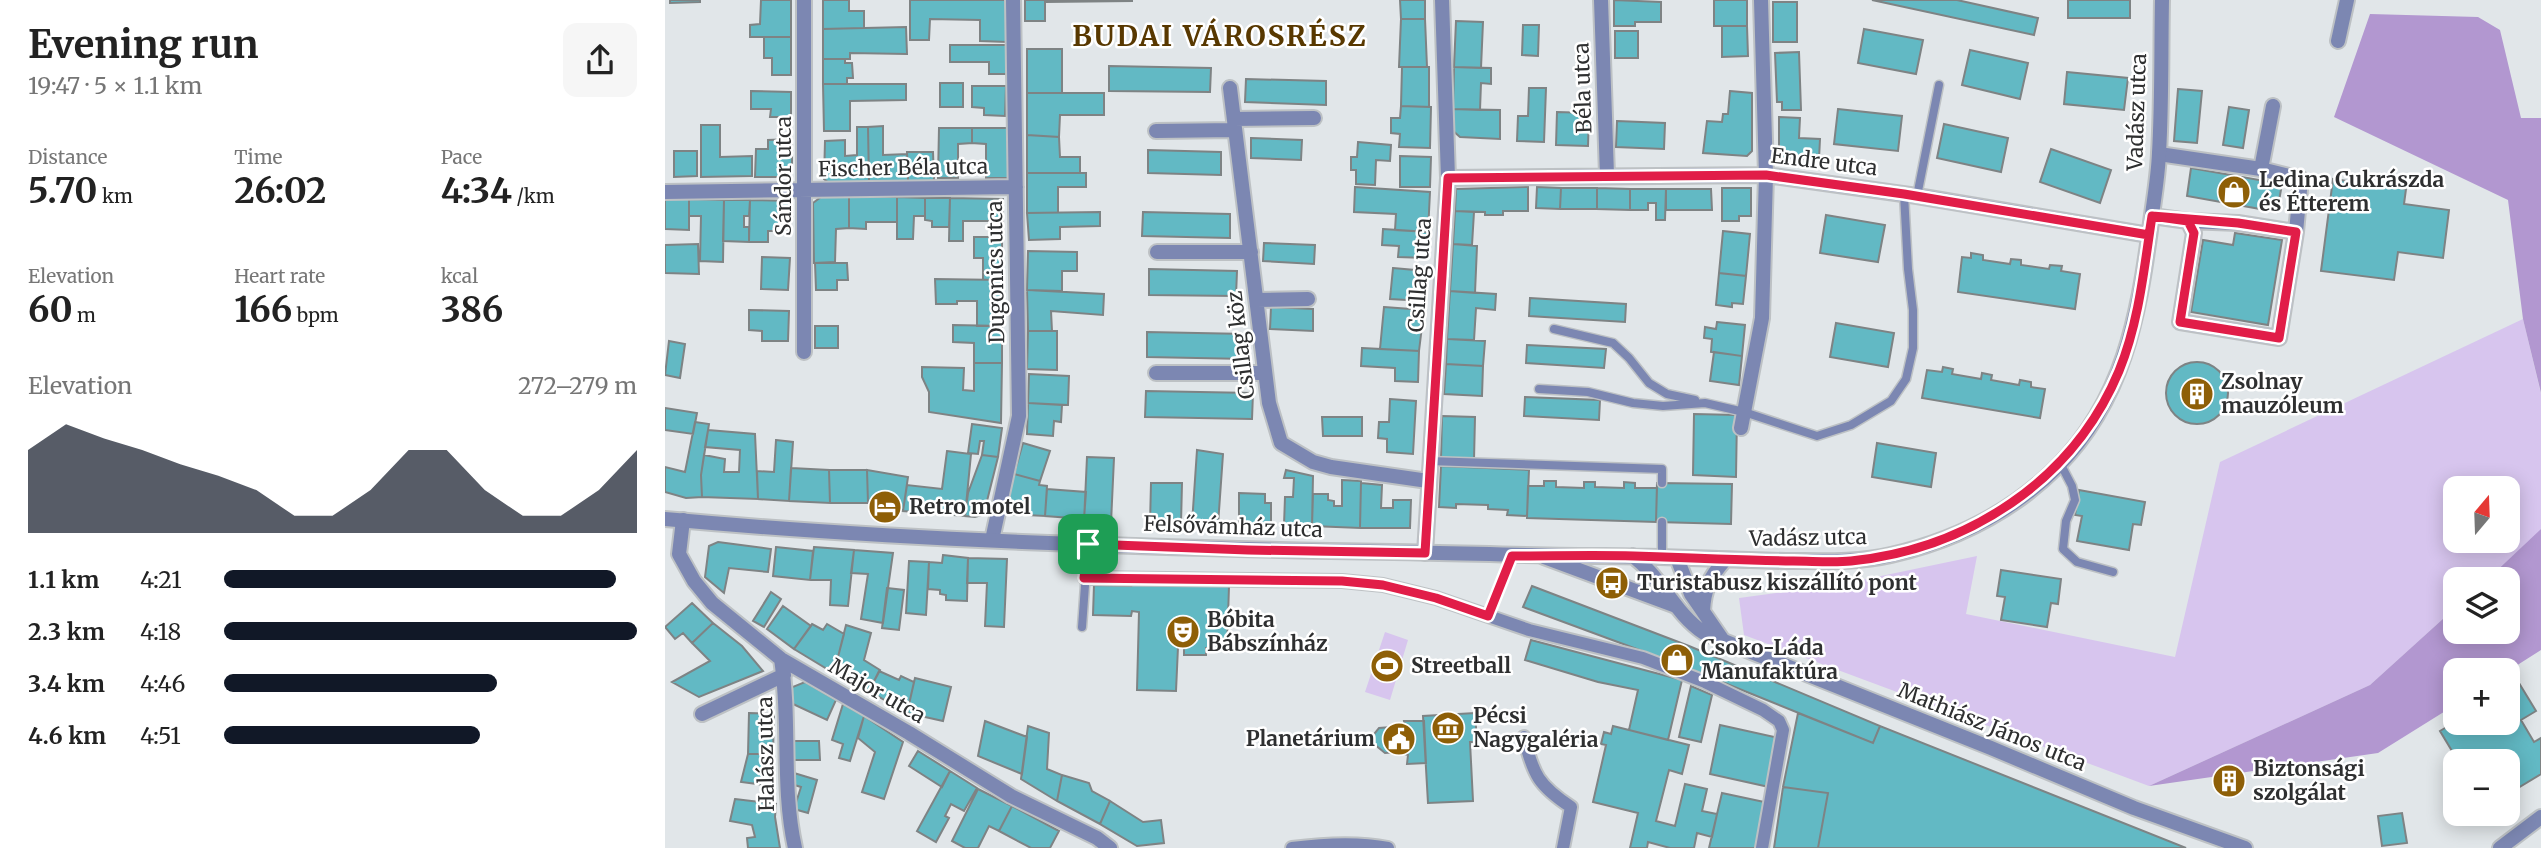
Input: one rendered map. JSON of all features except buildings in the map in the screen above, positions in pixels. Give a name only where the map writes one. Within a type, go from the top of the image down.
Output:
[{"type":"street","name":"Sándor utca","points":[[804,0],[804,352]]},
{"type":"street","name":"Dugonics utca","points":[[992,540],[1019,415],[1013,0]]},
{"type":"street","name":"Csillag utca","points":[[1425,553],[1448,178],[1442,0]]},
{"type":"street","name":"Béla utca","points":[[1601,0],[1607,175]]},
{"type":"street","points":[[1741,428],[1762,318],[1766,175],[1761,0]]},
{"type":"street","name":"Vadász utca","points":[[1633,556],[1724,561],[1849,562],[1889,555],[1933,543],[1975,526],[2013,503],[2060,463],[2102,408],[2119,370],[2140,298],[2159,154],[2162,0]]},
{"type":"street","points":[[2338,41],[2347,0]]},
{"type":"street","name":"Csillag köz","points":[[1230,88],[1269,403],[1281,443],[1313,462],[1331,467],[1428,481]]},
{"type":"street","points":[[2261,169],[2273,106]]},
{"type":"street","points":[[1156,131],[1314,118]]},
{"type":"street","points":[[2159,154],[2261,169],[2301,179],[2296,232],[2279,338],[2180,322],[2194,233],[2188,221]]},
{"type":"street","name":"Endre utca","points":[[1448,178],[1766,175],[1911,195],[2149,235]]},
{"type":"street","name":"Fischer Béla utca","points":[[665,192],[1016,187]]},
{"type":"street","points":[[2152,216],[2238,223],[2296,232]]},
{"type":"street","points":[[1157,252],[1251,252]]},
{"type":"street","points":[[1257,300],[1308,299]]},
{"type":"street","points":[[1156,373],[1265,373]]},
{"type":"street","name":"Felsővámház utca","points":[[665,519],[1088,544],[1512,556],[1633,556]]},
{"type":"street","name":"Major utca","points":[[683,520],[680,554],[694,581],[712,603],[781,659],[1011,796],[1097,838],[1110,848]]},
{"type":"street","name":"Mathiász János utca","points":[[1543,556],[1676,606]]},
{"type":"street","name":"Mathiász János utca","points":[[1633,556],[1650,568],[1693,626],[1724,642],[2134,808],[2245,848]]},
{"type":"street","points":[[1669,558],[1724,642]]},
{"type":"street","points":[[1703,611],[1704,594],[1710,578],[1724,561]]},
{"type":"street","points":[[1084,578],[1342,581],[1383,585],[1436,598],[1529,630],[1643,658],[1705,682],[1763,710],[1779,721],[1783,730],[1762,848]]},
{"type":"street","name":"Halász utca","points":[[781,659],[786,692],[788,819],[795,848]]},
{"type":"street","points":[[702,714],[784,675]]},
{"type":"street","points":[[1524,737],[1538,777],[1547,792],[1570,807],[1563,848]]},
{"type":"street","points":[[2500,848],[2541,817]]},
{"type":"street","points":[[1292,848],[1314,845],[1380,847]]},
{"type":"lane","points":[[1554,329],[1613,343],[1649,383],[1667,394],[1745,412],[1817,436],[1851,425],[1891,401],[1906,379],[1913,348],[1911,195],[1939,85]]},
{"type":"lane","points":[[1539,389],[1588,392],[1633,403],[1663,406],[1705,403]]},
{"type":"lane","points":[[1429,461],[1662,469],[1662,483]]},
{"type":"lane","points":[[2060,463],[2072,486],[2075,500],[2066,521],[2063,549],[2077,562],[2113,572]]},
{"type":"lane","points":[[1662,522],[1669,558]]},
{"type":"lane","points":[[1082,627],[1088,544]]},
{"type":"lane","points":[[1488,616],[1512,556]]},
{"type":"shaded area","points":[[2370,14],[2478,17],[2500,30],[2521,118],[2541,118],[2541,393],[2523,319],[2508,200],[2334,117]]},
{"type":"shaded area","points":[[2523,319],[2541,394],[2541,529],[2535,537],[2520,550],[2520,476],[2443,476],[2443,553],[2517,553],[2501,567],[2443,567],[2443,619],[2370,685],[2149,786],[1744,635],[1739,598],[1838,585],[1977,556],[1966,614],[2175,657],[2220,462]]},
{"type":"shaded area","points":[[2541,529],[2541,650],[2520,663],[2520,658],[2443,658],[2443,712],[2378,753],[2149,786],[2370,685],[2443,619],[2443,644],[2520,644],[2520,567],[2501,567],[2516,553],[2520,553],[2520,549]]},
{"type":"shaded area","name":"Streetball","points":[[1385,632],[1408,640],[1390,700],[1365,692]]},
{"type":"place","name":"Ledina Cukrászda és Étterem","points":[[2234,192]]},
{"type":"place","name":"Zsolnay mauzóleum","points":[[2197,394]]},
{"type":"place","name":"Retro motel","points":[[885,507]]},
{"type":"place","name":"Turistabusz kiszállító pont","points":[[1612,583]]},
{"type":"place","name":"Bóbita Bábszínház","points":[[1183,632]]},
{"type":"place","name":"Csoko-Láda Manufaktúra","points":[[1677,660]]},
{"type":"place","name":"Streetball","points":[[1387,666]]},
{"type":"place","name":"Pécsi Nagygaléria","points":[[1448,728]]},
{"type":"place","name":"Planetárium","points":[[1399,739]]},
{"type":"place","name":"Biztonsági szolgálat","points":[[2229,781]]},
{"type":"district","name":"BUDAI VÁROSRÉSZ","points":[[1220,36]]},
{"type":"route","points":[[1088,544],[1084,578],[1342,581],[1383,585],[1436,598],[1488,616],[1512,556],[1633,556],[1724,561],[1849,562],[1889,555],[1933,543],[1975,526],[2013,503],[2060,463],[2084,434],[2102,408],[2131,335],[2140,298],[2152,216],[2238,223],[2296,232],[2279,338],[2180,322],[2194,233],[2188,221],[2152,216],[2149,235],[1904,194],[1766,175],[1448,178],[1425,553],[1088,544]]}]
